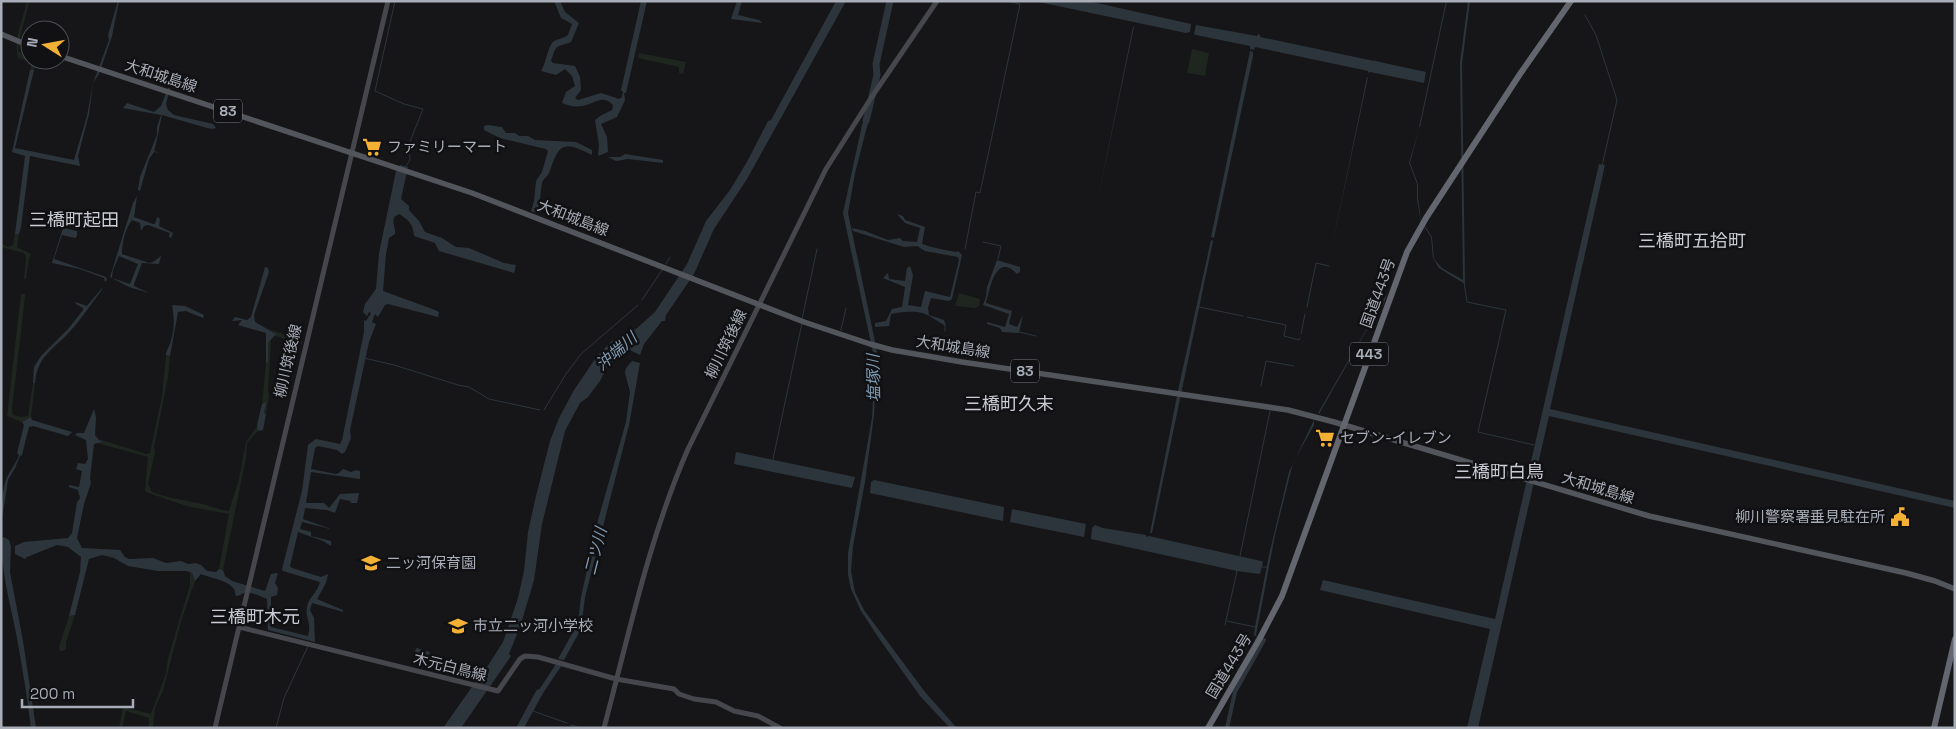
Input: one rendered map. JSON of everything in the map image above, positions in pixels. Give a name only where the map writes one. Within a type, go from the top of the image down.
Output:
[{"type":"highway","name":"国道443号","points":[[1208,728],[1272,617],[1282,596],[1403,260],[1416,235],[1520,74],[1571,1]]},
{"type":"highway","points":[[1936,728],[1955,639]]},
{"type":"highway","points":[[1936,728],[1955,654]]},
{"type":"main road","name":"柳川筑後線","points":[[215,728],[388,1]]},
{"type":"main road","name":"柳川筑後線","points":[[604,728],[659,523],[673,483],[688,449],[826,169],[937,1]]},
{"type":"main road","points":[[1,34],[20,42]]},
{"type":"main road","name":"大和城島線","points":[[70,59],[409,171],[537,218],[804,322],[873,344],[962,362],[1279,408],[1344,424],[1649,516],[1906,573],[1955,589]]},
{"type":"main road","name":"木元白鳥線","points":[[238,627],[498,691],[520,659],[531,656],[564,663],[616,679],[674,689],[679,694],[694,699],[716,702],[734,710],[758,716],[780,728]]},
{"type":"shaded area","points":[[27,1],[29,1],[24,20],[22,20]]},
{"type":"shaded area","points":[[20,28],[18,51],[20,52],[20,59],[18,58],[17,51]]},
{"type":"shaded area","points":[[1192,49],[1209,53],[1205,76],[1187,73]]},
{"type":"shaded area","points":[[639,53],[686,62],[683,74],[679,73],[679,67],[638,58]]},
{"type":"shaded area","points":[[15,234],[19,234],[17,247],[31,254],[26,279],[24,279],[26,258],[24,253],[1,247],[1,243],[8,247],[13,245]]},
{"type":"shaded area","points":[[959,293],[980,299],[979,306],[975,308],[955,306]]},
{"type":"shaded area","points":[[21,294],[25,294],[25,297],[12,409],[13,415],[28,416],[33,383],[35,383],[31,417],[22,422],[7,416]]},
{"type":"shaded area","points":[[267,328],[302,341],[302,344],[275,336],[275,333]]},
{"type":"shaded area","points":[[271,340],[269,395],[266,414],[264,413],[265,402],[262,404],[266,364],[268,361],[268,343]]},
{"type":"shaded area","points":[[166,355],[170,356],[168,377],[148,484],[152,492],[229,511],[239,479],[246,442],[258,427],[258,431],[247,443],[246,458],[223,570],[219,569],[229,514],[186,506],[146,492],[148,457],[97,443],[102,442],[111,445],[99,439],[146,454],[150,453],[162,396]]},
{"type":"shaded area","points":[[190,573],[192,573],[195,581],[181,621],[163,691],[155,708],[153,728],[149,728],[149,718],[126,711],[122,728],[119,728],[123,707],[151,714],[166,673],[168,658],[190,585]]},
{"type":"shaded area","points":[[75,615],[66,642],[66,649],[60,651],[59,647],[69,616]]},
{"type":"water","points":[[119,1],[112,36],[99,74],[93,83],[109,40],[108,35]]},
{"type":"water","points":[[554,1],[560,1],[565,12],[579,23],[571,42],[557,47],[551,61],[553,63],[575,66],[580,77],[581,90],[575,98],[578,100],[601,93],[619,99],[622,97],[623,92],[621,90],[641,1],[647,1],[626,93],[624,93],[625,100],[617,117],[601,124],[607,137],[608,152],[598,156],[599,145],[595,120],[612,110],[613,105],[605,100],[579,106],[562,103],[566,92],[575,86],[572,76],[565,69],[556,75],[541,71],[552,43],[568,35],[572,24],[561,18]]},
{"type":"water","points":[[737,1],[742,1],[738,15],[759,20],[763,23],[731,19]]},
{"type":"water","name":"沖端川","points":[[836,1],[846,1],[747,179],[714,229],[694,274],[666,315],[665,321],[662,321],[644,344],[640,355],[630,350],[608,365],[600,381],[588,397],[580,403],[565,431],[542,524],[534,580],[521,624],[509,654],[511,656],[461,728],[443,728],[480,678],[503,642],[518,598],[524,571],[528,532],[550,441],[559,418],[574,390],[597,356],[612,341],[628,331],[636,329],[655,312],[687,264],[706,221],[730,190],[748,160]]},
{"type":"water","points":[[1034,1],[1088,1],[1191,24],[1190,32],[1186,33]]},
{"type":"water","points":[[1446,1],[1447,1],[1419,127]]},
{"type":"water","points":[[1468,1],[1470,1],[1462,64],[1465,284],[1439,268],[1433,258],[1431,237],[1421,222],[1417,199],[1417,184],[1409,163],[1419,129],[1410,163],[1418,184],[1421,220],[1432,237],[1434,259],[1442,268],[1463,280],[1460,63]]},
{"type":"water","points":[[1196,25],[1257,36],[1258,34],[1260,37],[1374,61],[1375,59],[1375,61],[1426,72],[1424,83],[1368,73],[1368,71],[1255,47],[1254,50],[1250,49],[1250,46],[1196,35],[1194,34]]},
{"type":"water","points":[[1133,27],[1134,27],[1095,213]]},
{"type":"water","points":[[1250,51],[1253,52],[1253,56],[1214,238],[1211,237]]},
{"type":"water","points":[[30,70],[34,70],[15,148],[74,160],[87,116],[93,83],[89,114],[78,156],[80,166],[30,156],[21,227],[19,234],[15,234],[25,156],[12,152]]},
{"type":"water","points":[[1367,77],[1368,77],[1329,261]]},
{"type":"water","points":[[168,88],[170,88],[166,104],[168,110],[174,115],[213,124],[216,128],[207,128],[162,115],[154,151],[160,153],[154,152],[149,159],[140,191],[138,190],[140,177],[157,135],[157,127],[161,115],[123,108],[127,103],[154,112],[161,106]]},
{"type":"water","name":"塩塚川","points":[[871,111],[855,173],[848,213],[877,351],[874,415],[865,482],[853,546],[851,571],[855,592],[864,610],[925,692],[957,728],[950,728],[920,696],[861,611],[851,589],[848,575],[848,553],[872,418],[874,357],[843,213],[862,125],[867,113]]},
{"type":"water","points":[[484,126],[502,127],[506,133],[528,136],[535,140],[576,142],[592,150],[592,155],[567,146],[559,151],[541,187],[540,202],[536,213],[531,211],[536,181],[542,172],[548,151],[500,138],[484,130]]},
{"type":"water","points":[[625,154],[663,160],[663,163],[628,159],[616,161],[608,157],[620,157]]},
{"type":"water","points":[[1599,164],[1605,165],[1550,409],[1955,501],[1955,508],[1549,416],[1478,728],[1467,728],[1490,629],[1320,590],[1323,580],[1495,619]]},
{"type":"water","points":[[400,165],[408,167],[401,199],[409,206],[409,210],[419,221],[425,232],[442,238],[456,247],[469,248],[504,263],[516,265],[514,273],[439,251],[435,243],[414,236],[413,228],[405,218],[399,214],[394,217],[395,234],[389,238],[383,291],[435,310],[439,312],[438,317],[388,304],[385,305],[378,317],[375,314],[372,322],[376,324],[369,342],[350,430],[351,438],[345,452],[342,454],[337,450],[318,446],[315,448],[311,469],[336,474],[343,469],[351,472],[356,470],[360,471],[360,479],[311,472],[306,503],[324,503],[329,508],[340,494],[359,493],[357,503],[340,499],[335,513],[327,510],[305,508],[303,519],[331,529],[302,522],[300,529],[311,532],[311,536],[331,541],[331,546],[298,532],[290,566],[321,577],[328,574],[326,583],[317,599],[343,610],[343,612],[312,603],[310,610],[314,618],[315,642],[268,630],[267,599],[253,593],[244,593],[236,596],[234,589],[228,583],[201,574],[195,581],[192,573],[186,571],[158,571],[128,566],[114,558],[102,555],[89,559],[75,615],[69,616],[80,572],[81,557],[68,547],[57,545],[25,559],[15,554],[15,546],[24,542],[68,538],[72,533],[77,502],[80,498],[78,490],[69,487],[69,485],[79,487],[82,471],[76,469],[78,463],[85,464],[88,459],[86,440],[75,435],[77,433],[84,433],[94,409],[96,417],[95,435],[99,440],[111,445],[102,442],[94,444],[91,483],[84,504],[77,538],[82,548],[120,550],[129,559],[153,558],[166,563],[181,561],[188,564],[196,563],[207,571],[216,572],[219,569],[223,570],[225,576],[232,581],[265,591],[271,574],[278,573],[275,583],[278,588],[277,595],[271,597],[271,627],[308,636],[307,607],[320,582],[283,571],[282,569],[302,491],[308,445],[316,439],[340,444],[342,440],[364,332],[364,320],[366,321],[371,313],[369,312],[367,316],[363,312],[365,304],[376,289],[379,253],[396,171]]},
{"type":"water","points":[[137,196],[134,217],[155,224],[157,217],[160,219],[159,226],[173,233],[171,238],[169,237],[170,233],[148,225],[144,226],[141,231],[140,223],[132,220],[126,232],[122,254],[149,263],[161,256],[159,264],[142,263],[134,284],[134,286],[149,293],[129,287],[110,277],[133,203]],"holes":[[[119,256],[138,264],[130,284],[112,278]]]},
{"type":"water","points":[[897,214],[903,216],[905,220],[925,227],[922,244],[958,251],[962,255],[952,299],[949,301],[931,298],[928,308],[929,315],[944,320],[946,326],[925,314],[908,312],[891,314],[889,326],[875,327],[875,323],[886,321],[892,309],[902,307],[905,287],[883,278],[888,273],[889,279],[905,281],[907,268],[910,266],[913,275],[908,305],[921,307],[925,291],[950,297],[959,260],[958,257],[925,251],[917,246],[904,247],[853,231],[852,228],[888,240],[900,238],[903,241],[917,242],[920,228],[905,223]]},
{"type":"water","points":[[63,228],[77,231],[77,236],[75,238],[62,235],[54,259],[106,277],[107,280],[105,282],[104,278],[80,269],[52,263]]},
{"type":"water","points":[[1211,240],[1213,241],[1152,533],[1150,533],[1179,386]]},
{"type":"water","points":[[997,260],[1020,267],[1020,272],[1017,274],[1010,268],[1004,267],[999,270],[992,281],[986,303],[1012,311],[1009,324],[1017,327],[1023,315],[1019,333],[1002,332],[1000,328],[987,324],[987,322],[1005,327],[1009,314],[983,305],[987,287]]},
{"type":"water","points":[[265,267],[268,268],[269,272],[254,315],[255,322],[276,334],[268,343],[268,361],[266,364],[266,333],[238,325],[242,320],[232,321],[235,317],[247,320],[251,317]]},
{"type":"water","points":[[103,287],[76,325],[43,359],[39,365],[35,383],[33,383],[34,367],[41,356],[69,328],[83,310],[75,302],[87,306]]},
{"type":"water","points":[[1388,292],[1383,305],[1378,310],[1319,414],[1318,413]]},
{"type":"water","points":[[172,305],[185,306],[204,315],[203,318],[186,311],[178,312],[170,356],[166,355],[173,331]]},
{"type":"water","points":[[632,361],[640,363],[629,425],[585,597],[581,629],[564,660],[558,659],[578,623],[581,597],[598,520],[626,422],[630,392],[625,373],[626,368]]},
{"type":"water","points":[[266,402],[263,430],[258,431],[257,425],[262,404]]},
{"type":"water","points":[[31,417],[32,420],[72,432],[68,436],[33,426],[29,427],[22,455],[8,480],[1,526],[5,482],[19,455],[17,453],[24,425],[22,422]]},
{"type":"water","points":[[1314,420],[1314,425],[1296,458]]},
{"type":"water","points":[[736,452],[855,477],[852,488],[734,464]]},
{"type":"water","points":[[1293,464],[1275,535],[1257,637],[1254,635],[1255,627],[1269,555],[1289,472]]},
{"type":"water","points":[[874,480],[1004,507],[1003,521],[870,493],[871,482]]},
{"type":"water","points":[[1012,509],[1086,524],[1084,537],[1010,522]]},
{"type":"water","points":[[1095,525],[1261,561],[1263,562],[1260,574],[1237,571],[1091,539],[1092,528]]},
{"type":"water","points":[[4,537],[9,540],[11,546],[10,572],[36,728],[31,728],[4,574],[1,539]]},
{"type":"water","points":[[416,648],[430,652],[428,660],[414,657]]},
{"type":"water","points":[[556,664],[562,665],[537,702],[533,699]]},
{"type":"waterway","points":[[395,1],[375,91],[404,104],[423,109],[409,144],[410,160],[406,166]]},
{"type":"waterway","name":"塩塚川","points":[[866,121],[877,75],[876,64],[890,1]]},
{"type":"waterway","points":[[965,249],[976,192],[980,193],[1020,4],[1007,1]]},
{"type":"waterway","points":[[1585,15],[1596,35],[1617,100],[1602,166]]},
{"type":"waterway","points":[[983,242],[1001,246],[998,259]]},
{"type":"waterway","points":[[802,319],[817,249]]},
{"type":"waterway","points":[[666,264],[670,257]]},
{"type":"waterway","points":[[1307,307],[1316,263],[1329,266]]},
{"type":"waterway","points":[[642,300],[662,270]]},
{"type":"waterway","points":[[1464,282],[1467,302],[1506,310],[1478,432],[1534,445]]},
{"type":"waterway","points":[[544,410],[581,354],[638,305]]},
{"type":"waterway","points":[[1199,307],[1243,316]]},
{"type":"waterway","points":[[841,330],[846,308]]},
{"type":"waterway","points":[[1301,334],[1305,314]]},
{"type":"waterway","points":[[1247,317],[1286,325],[1284,336],[1299,340],[1300,338]]},
{"type":"waterway","points":[[773,459],[802,323]]},
{"type":"waterway","points":[[945,326],[945,331]]},
{"type":"waterway","points":[[1019,332],[1036,336]]},
{"type":"waterway","points":[[364,358],[469,387],[489,399],[540,410]]},
{"type":"waterway","points":[[1261,386],[1266,361],[1294,366]]},
{"type":"waterway","points":[[1240,556],[1270,411]]},
{"type":"waterway","points":[[1262,567],[1267,567]]},
{"type":"waterway","points":[[1225,625],[1237,571]]},
{"type":"waterway","points":[[1227,621],[1255,627]]},
{"type":"waterway","points":[[1227,728],[1235,692],[1264,640]]},
{"type":"waterway","points":[[276,728],[284,698],[308,646]]},
{"type":"waterway","name":"二ツ川","points":[[520,728],[539,693]]},
{"type":"waterway","points":[[530,710],[567,723]]},
{"type":"waterway","points":[[571,725],[580,728]]},
{"type":"place","name":"ファミリーマート","points":[[372,147]]},
{"type":"place","name":"セブン-イレブン","points":[[1325,438]]},
{"type":"place","name":"柳川警察署垂見駐在所","points":[[1900,517]]},
{"type":"place","name":"二ッ河保育園","points":[[371,563]]},
{"type":"place","name":"市立二ッ河小学校","points":[[458,626]]},
{"type":"district","name":"三橋町起田","points":[[74,220]]},
{"type":"district","name":"三橋町五拾町","points":[[1692,241]]},
{"type":"district","name":"三橋町久末","points":[[1009,404]]},
{"type":"district","name":"三橋町白鳥","points":[[1499,472]]},
{"type":"district","name":"三橋町木元","points":[[255,617]]}]
